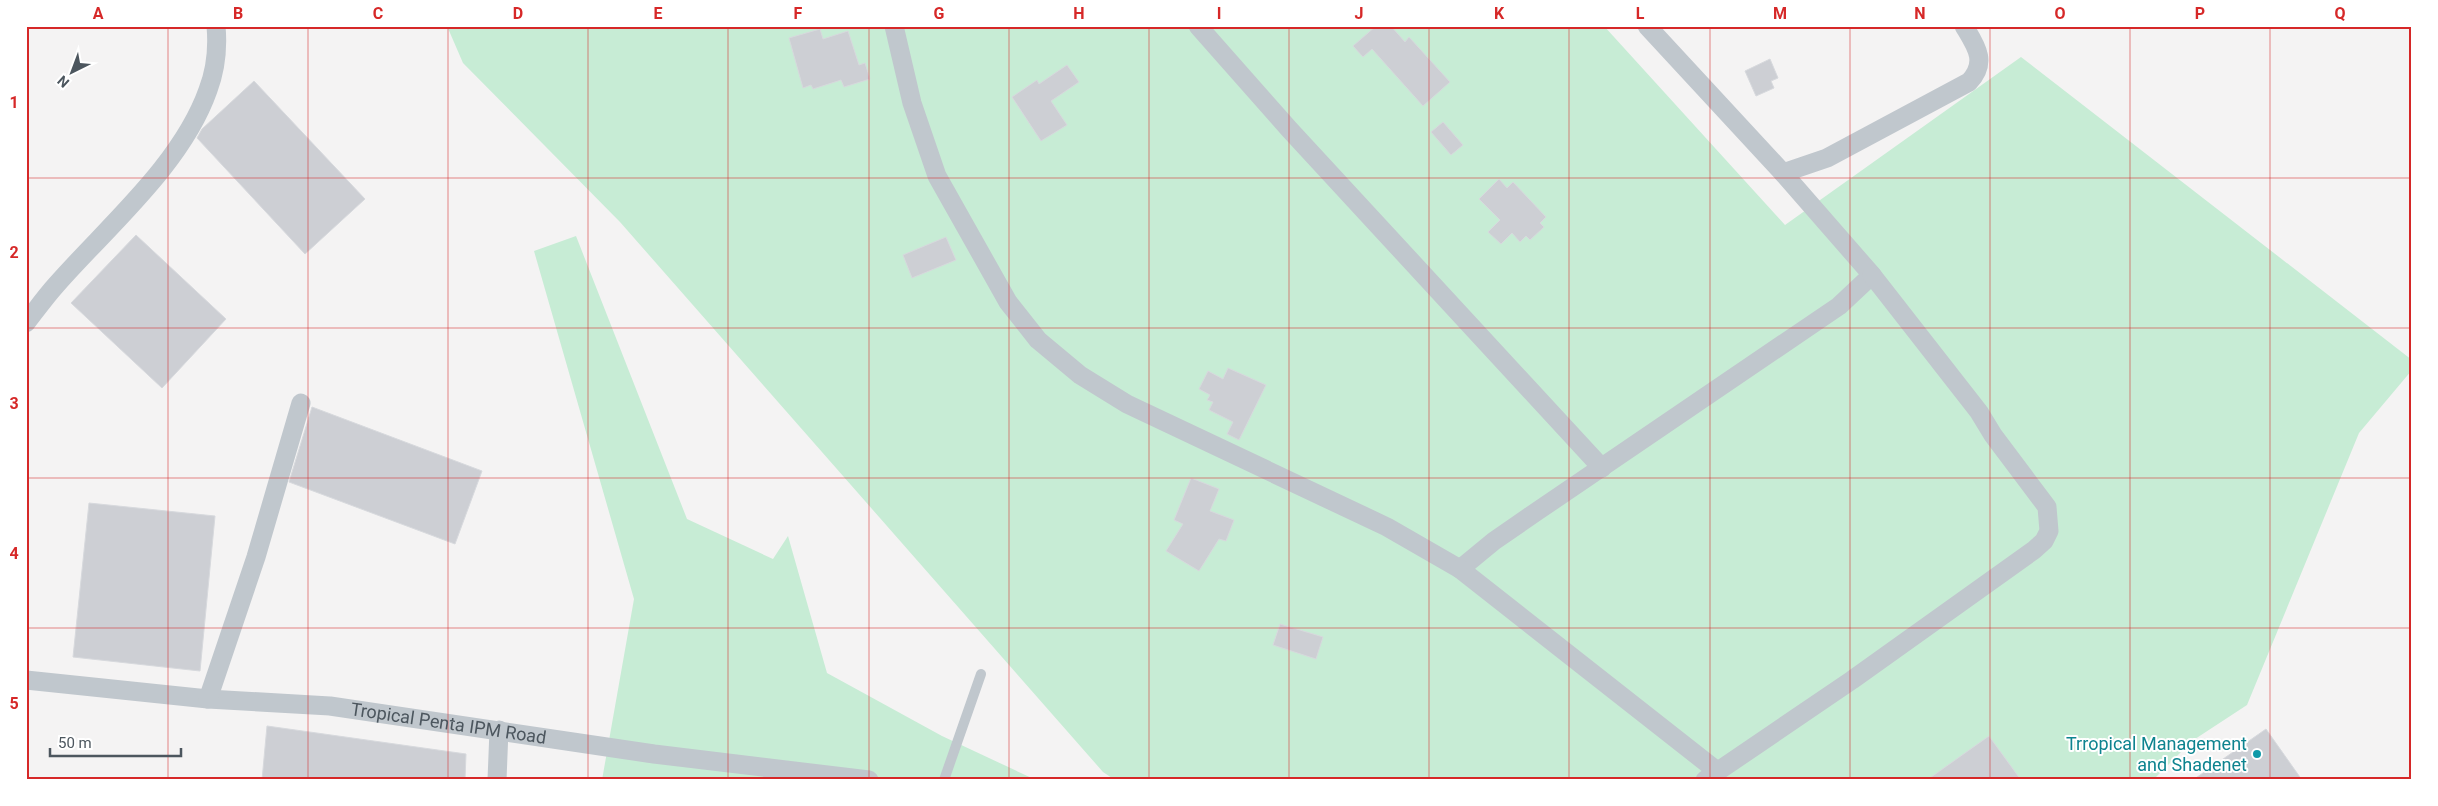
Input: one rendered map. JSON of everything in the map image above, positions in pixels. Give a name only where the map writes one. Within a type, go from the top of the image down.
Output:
[{"type":"street","points":[[26,323],[56,285],[146,188],[182,141],[208,90],[218,50],[216,26]]},
{"type":"street","points":[[894,26],[912,103],[937,176],[1008,302],[1038,340],[1080,376],[1127,404],[1387,527],[1460,569],[1711,775],[1852,680],[2034,550],[2044,541],[2050,531],[2047,507],[1993,435],[1979,412],[1872,275],[1783,173],[1647,26]]},
{"type":"street","points":[[1198,26],[1289,129],[1602,468]]},
{"type":"street","points":[[1783,173],[1827,158],[1969,82],[1978,68],[1980,56],[1964,26]]},
{"type":"street","points":[[1460,569],[1494,541],[1839,306],[1872,275]]},
{"type":"street","points":[[208,699],[256,557],[301,404]]},
{"type":"street","name":"Tropical Penta IPM Road","points":[[26,680],[208,699],[330,706],[654,754],[869,780]]},
{"type":"street","points":[[497,780],[499,730]]},
{"type":"lane","points":[[944,780],[981,674]]},
{"type":"green space","points":[[447,26],[1604,26],[1785,225],[2021,57],[2412,360],[2412,370],[2359,433],[2247,705],[2192,741],[2153,780],[1115,780],[1103,772],[620,222],[463,63]]},
{"type":"green space","points":[[576,236],[687,519],[773,559],[788,536],[827,673],[942,736],[1036,780],[602,780],[634,599],[534,251]]},
{"type":"building","points":[[1376,26],[1391,26],[1405,42],[1409,37],[1450,82],[1423,106],[1372,49],[1363,57],[1353,46]]},
{"type":"building","points":[[820,29],[823,39],[848,31],[859,65],[865,63],[870,79],[844,87],[841,80],[813,89],[811,85],[803,88],[789,38]]},
{"type":"building","points":[[1770,59],[1778,78],[1771,81],[1774,88],[1756,96],[1745,71]]},
{"type":"building","points":[[1067,65],[1079,82],[1051,101],[1067,125],[1041,141],[1012,97],[1037,80],[1039,84]]},
{"type":"building","points":[[254,81],[365,199],[305,254],[197,138],[202,129]]},
{"type":"building","points":[[1443,122],[1463,145],[1451,155],[1431,132]]},
{"type":"building","points":[[1499,179],[1507,188],[1513,182],[1546,217],[1540,223],[1544,227],[1530,240],[1526,236],[1520,242],[1512,233],[1501,244],[1488,232],[1500,220],[1479,199]]},
{"type":"building","points":[[136,235],[226,319],[162,388],[71,303]]},
{"type":"building","points":[[946,237],[956,260],[912,278],[903,255]]},
{"type":"building","points":[[1228,368],[1266,385],[1239,440],[1227,434],[1233,422],[1209,410],[1213,402],[1207,400],[1210,395],[1199,389],[1208,371],[1223,379]]},
{"type":"building","points":[[312,407],[482,471],[455,544],[289,482]]},
{"type":"building","points":[[1191,478],[1219,489],[1210,511],[1234,520],[1226,541],[1219,539],[1199,571],[1166,551],[1183,524],[1174,520]]},
{"type":"building","points":[[89,503],[215,516],[200,671],[73,657]]},
{"type":"building","points":[[1280,624],[1323,637],[1316,659],[1273,645]]},
{"type":"building","points":[[267,726],[466,754],[465,780],[262,780]]},
{"type":"building","name":"Trropical Management and Shadenet","points":[[2266,729],[2302,780],[2193,780]]},
{"type":"building","points":[[1989,736],[2021,780],[1927,780]]},
{"type":"place","name":"Trropical Management and Shadenet","points":[[2257,754]]}]
